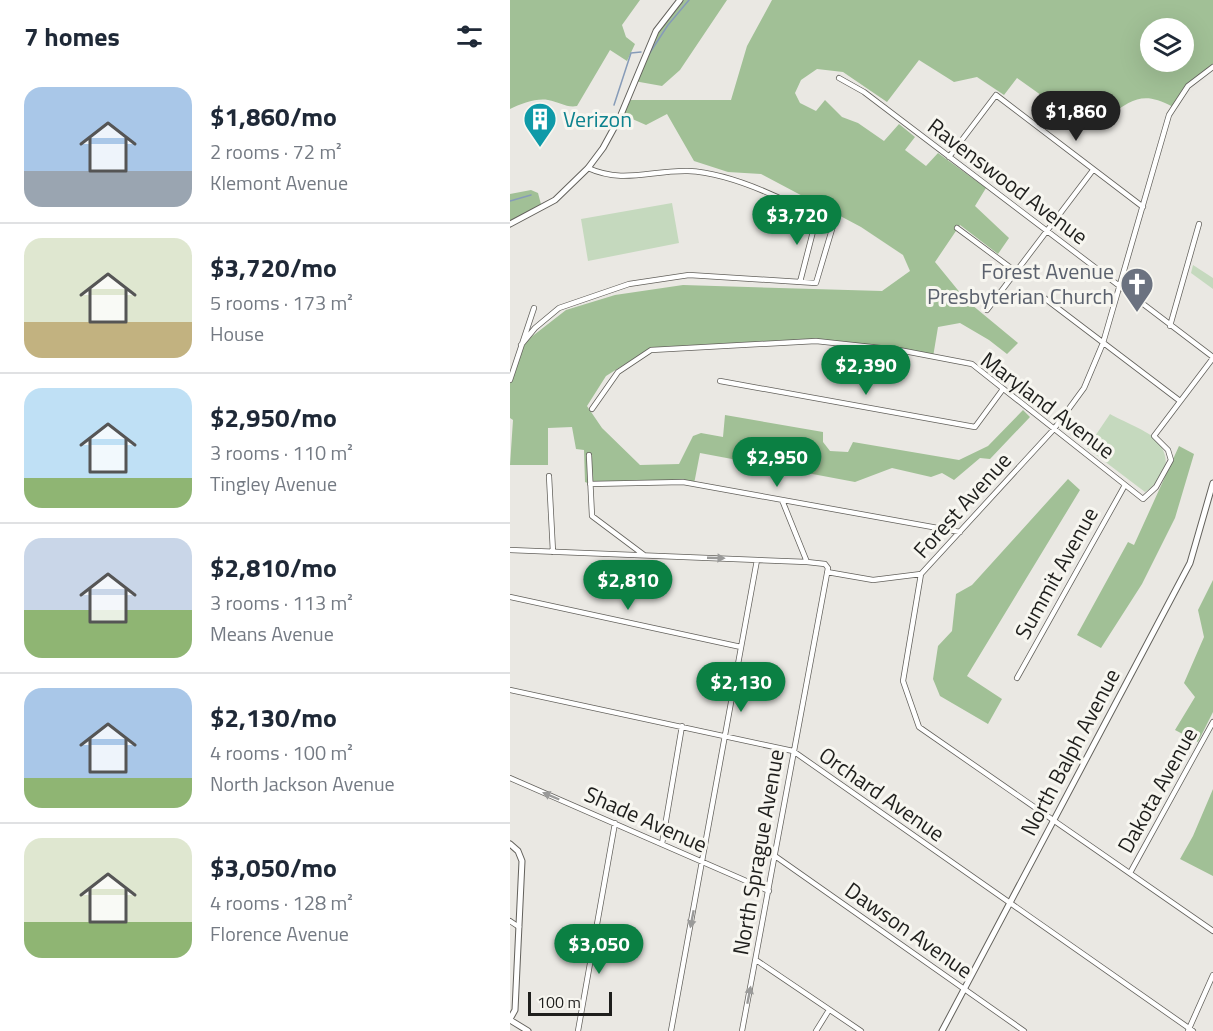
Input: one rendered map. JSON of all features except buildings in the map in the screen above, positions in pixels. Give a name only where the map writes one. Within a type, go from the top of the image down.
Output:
[{"type":"street","points":[[510,224],[555,200],[588,168],[603,148],[620,117],[656,31],[680,0]]},
{"type":"street","name":"Forest Avenue","points":[[1213,68],[1188,86],[1169,115],[1103,343],[1084,388],[1054,429],[921,574],[903,681],[915,721],[919,727],[1213,931]]},
{"type":"street","name":"Ravenswood Avenue","points":[[839,78],[864,92],[1213,358]]},
{"type":"street","points":[[949,157],[996,95],[1143,207]]},
{"type":"street","points":[[521,345],[535,328],[559,308],[629,284],[689,275],[816,283],[833,226],[817,216],[750,186],[718,176],[668,171],[615,176],[588,168]]},
{"type":"street","points":[[987,310],[1093,170]]},
{"type":"street","points":[[800,282],[817,216]]},
{"type":"street","points":[[1170,326],[1199,224]]},
{"type":"street","points":[[957,228],[1015,271]]},
{"type":"street","points":[[1043,297],[1180,401],[1213,358]]},
{"type":"street","points":[[510,380],[534,308]]},
{"type":"street","name":"Maryland Avenue","points":[[592,409],[618,372],[651,350],[816,341],[898,350],[972,364],[1143,499],[1156,487],[1172,460],[1168,450],[1154,436],[1180,401]]},
{"type":"street","points":[[720,381],[975,427],[1003,389]]},
{"type":"street","points":[[589,455],[592,516],[644,555]]},
{"type":"street","points":[[549,476],[553,552]]},
{"type":"street","points":[[590,483],[683,482],[960,532]]},
{"type":"street","name":"North Balph Avenue","points":[[942,1031],[1190,563],[1213,483]]},
{"type":"street","name":"Summit Avenue","points":[[1017,678],[1125,485]]},
{"type":"street","points":[[782,500],[807,562]]},
{"type":"street","points":[[510,550],[807,562],[825,564],[827,572],[873,580],[921,574]]},
{"type":"street","points":[[671,1031],[757,560]]},
{"type":"street","name":"North Sprague Avenue","points":[[742,1031],[827,572]]},
{"type":"street","points":[[510,597],[741,647]]},
{"type":"street","name":"Orchard Avenue","points":[[510,690],[793,751],[1190,1030]]},
{"type":"street","name":"Dakota Avenue","points":[[1130,873],[1213,722]]},
{"type":"street","points":[[662,844],[682,726]]},
{"type":"street","name":"Shade Avenue","points":[[510,778],[769,891]]},
{"type":"street","points":[[578,1031],[615,823]]},
{"type":"street","points":[[510,844],[518,851],[522,861],[515,1010],[510,1019],[528,1031]]},
{"type":"street","name":"Dawson Avenue","points":[[775,856],[1024,1031]]},
{"type":"street","points":[[510,921],[519,927]]},
{"type":"street","points":[[756,960],[861,1031]]},
{"type":"street","points":[[1190,1030],[1213,975]]},
{"type":"street","points":[[816,1031],[829,1010]]},
{"type":"green space","points":[[510,0],[640,0],[622,25],[626,37],[635,44],[627,61],[610,50],[577,106],[539,100],[510,109]]},
{"type":"green space","points":[[680,0],[727,0],[680,70],[662,86],[634,81],[644,53]]},
{"type":"green space","points":[[772,0],[1213,0],[1213,67],[1188,86],[1173,107],[1146,98],[1132,101],[1108,116],[1083,98],[1069,115],[1017,78],[1004,95],[977,77],[954,82],[919,60],[887,102],[843,72],[817,69],[801,80],[795,93],[800,103],[816,111],[825,100],[842,117],[858,123],[884,141],[899,124],[915,137],[905,150],[926,166],[938,153],[986,188],[975,206],[1009,238],[998,254],[960,225],[935,262],[966,300],[1018,343],[1007,354],[960,323],[938,327],[933,357],[816,341],[649,349],[606,376],[587,406],[602,428],[640,465],[679,464],[693,436],[701,433],[723,437],[725,415],[823,432],[823,442],[830,451],[848,452],[853,442],[959,460],[988,446],[1023,410],[1030,417],[990,459],[980,458],[954,480],[942,473],[931,477],[892,468],[855,482],[700,453],[694,484],[590,484],[585,482],[584,450],[576,449],[572,427],[548,428],[548,465],[510,465],[513,420],[510,418],[510,380],[521,345],[566,310],[615,295],[683,285],[882,291],[910,271],[903,255],[861,227],[761,174],[728,172],[694,161],[667,114],[646,125],[621,114],[627,100],[731,100],[747,46]]},
{"type":"green space","points":[[531,190],[538,193],[542,208],[510,224],[510,194]]},
{"type":"green space","points":[[672,203],[679,243],[588,261],[581,219]]},
{"type":"green space","points":[[1193,265],[1213,278],[1213,289],[1191,273]]},
{"type":"green space","points":[[1110,414],[1148,433],[1157,440],[1162,448],[1166,462],[1165,469],[1158,481],[1145,492],[1087,448]]},
{"type":"green space","points":[[1179,446],[1194,454],[1175,518],[1142,584],[1101,648],[1077,635],[1128,542],[1134,545]]},
{"type":"green space","points":[[1068,479],[1080,490],[967,676],[1002,699],[988,724],[940,696],[933,679],[938,646],[952,631],[956,594],[972,585]]},
{"type":"green space","points":[[1213,580],[1213,712],[1198,742],[1175,730],[1195,697],[1184,683],[1204,637],[1198,610]]},
{"type":"green space","points":[[1213,789],[1213,876],[1180,859],[1193,836]]},
{"type":"waterway","points":[[649,54],[668,25],[689,0]]},
{"type":"waterway","points":[[614,105],[631,53],[641,52]]},
{"type":"waterway","points":[[510,201],[531,195]]},
{"type":"place","name":"Verizon","points":[[540,148]]},
{"type":"place","name":"Forest Avenue Presbyterian Church","points":[[1137,313]]}]
